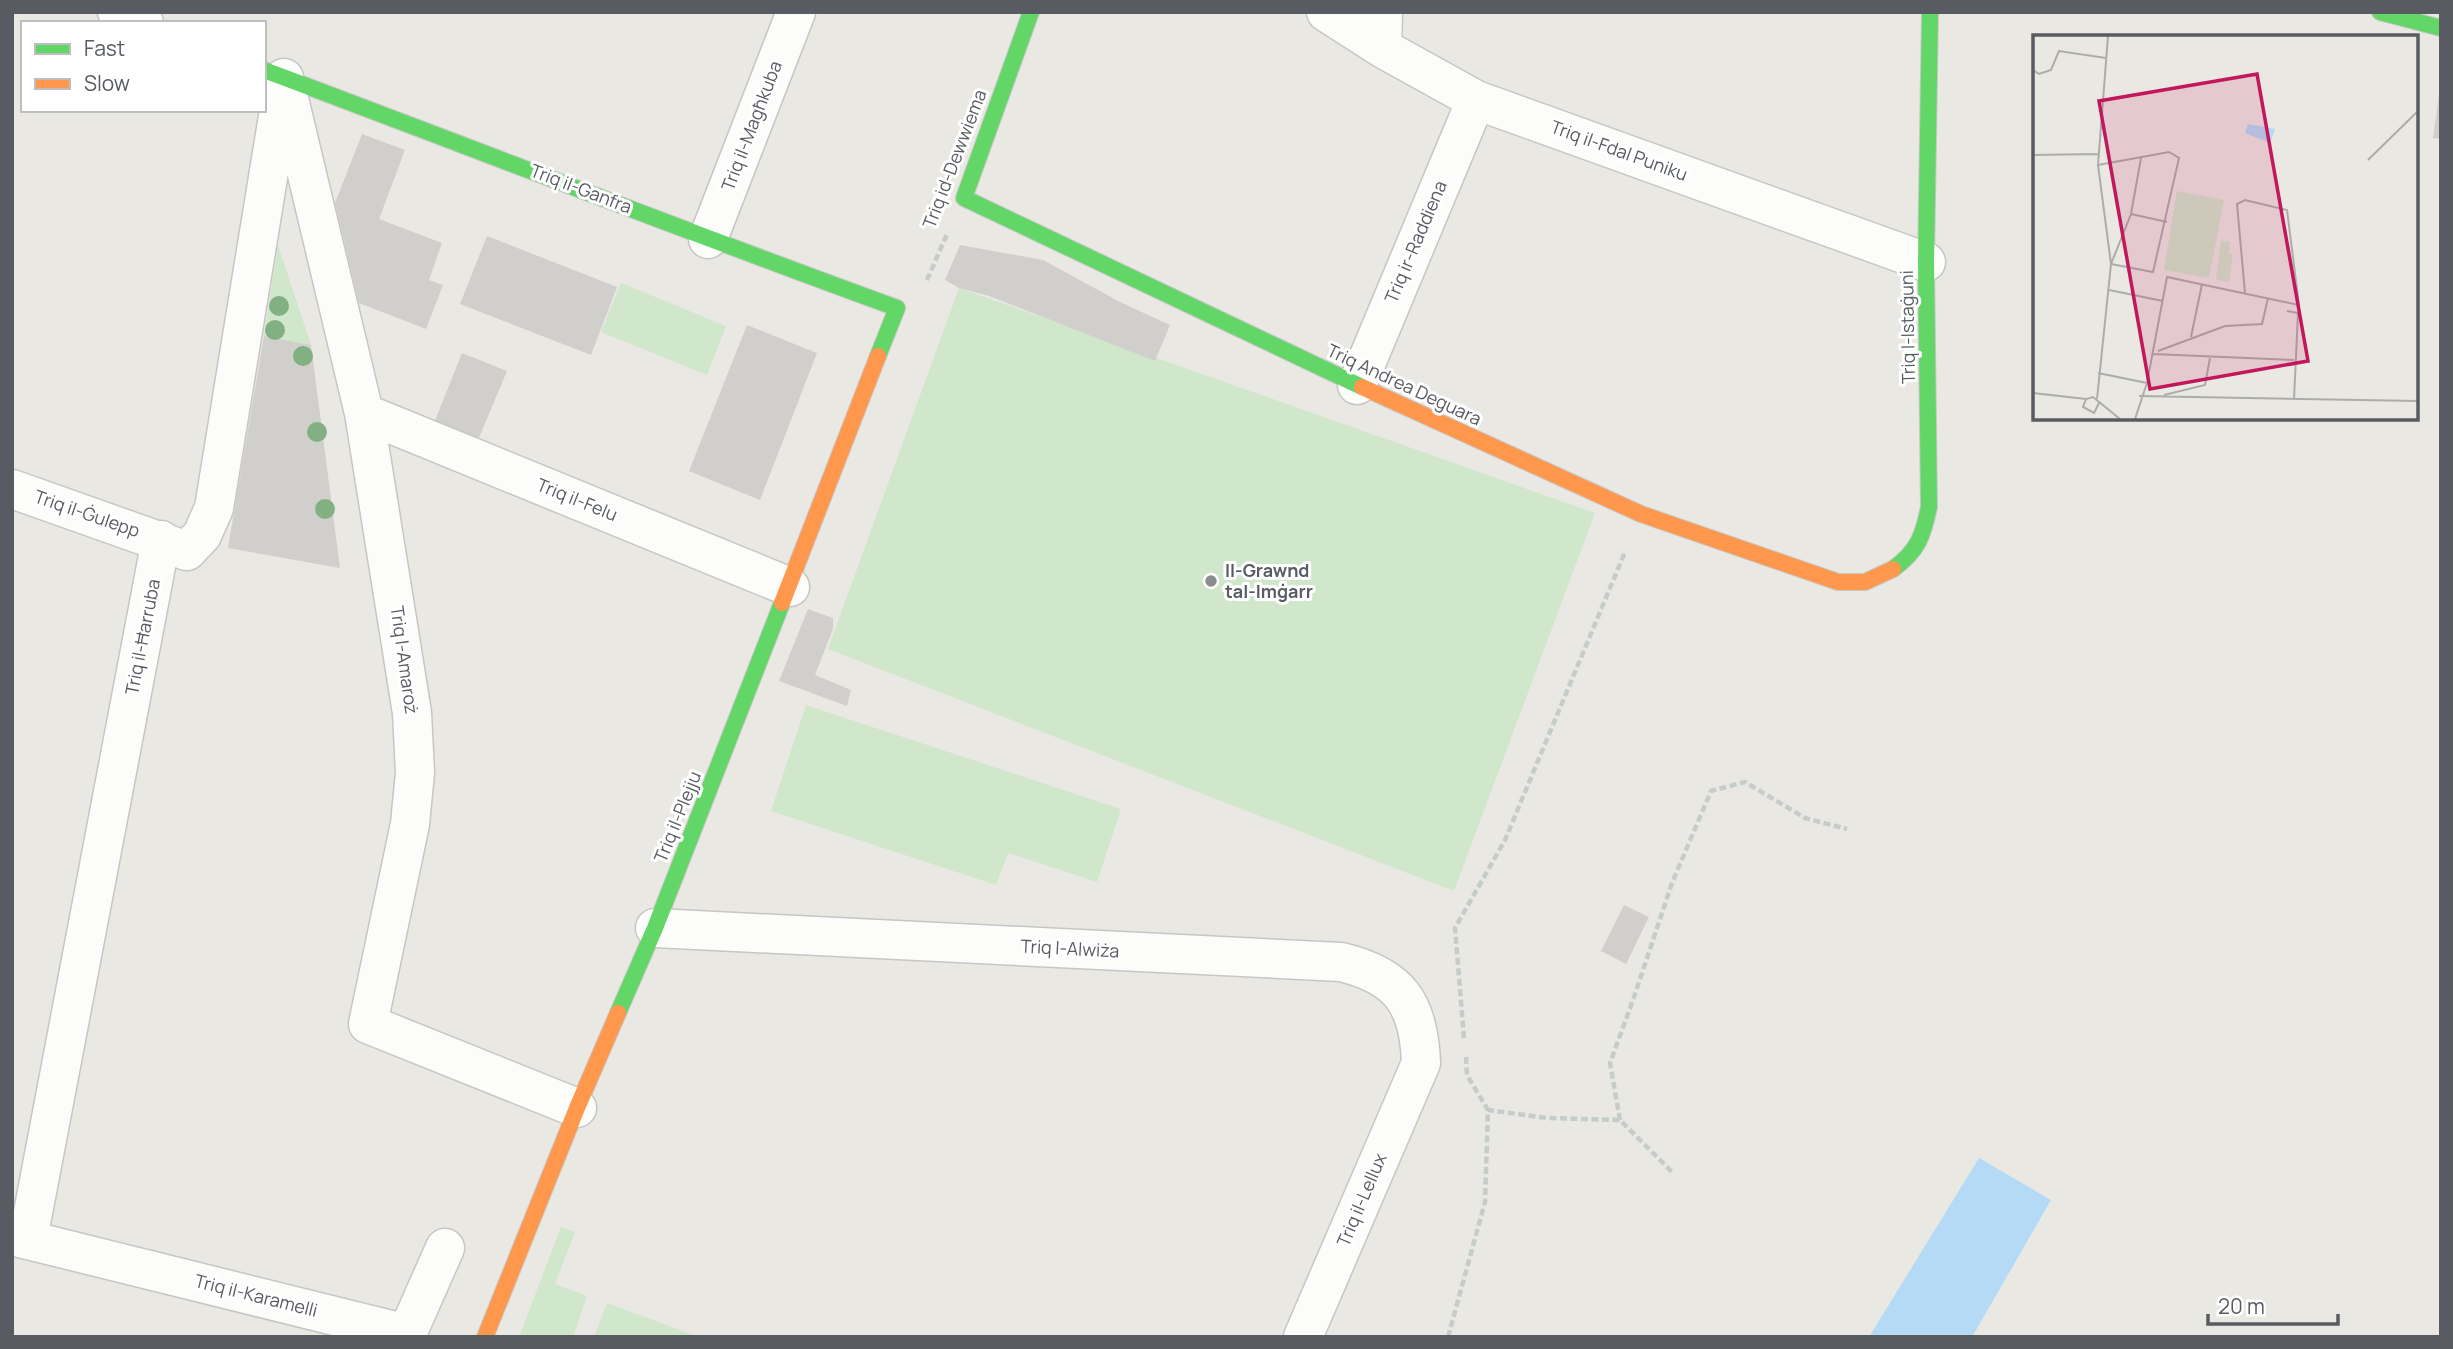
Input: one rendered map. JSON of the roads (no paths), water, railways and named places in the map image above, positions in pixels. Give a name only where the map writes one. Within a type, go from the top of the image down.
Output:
[{"type":"street","points":[[117,12],[139,21]]},
{"type":"street","name":"Triq il-Magħkuba","points":[[708,239],[796,12]]},
{"type":"street","name":"Triq id-Dewwiema","points":[[964,198],[1031,12]]},
{"type":"street","name":"Triq il-Fdal Puniku","points":[[1326,12],[1382,30],[1476,100],[1926,262]]},
{"type":"street","name":"Triq l-Istaġuni","points":[[1838,582],[1865,582],[1889,572],[1909,558],[1923,535],[1929,508],[1926,262],[1930,12]]},
{"type":"street","points":[[2380,12],[2441,28]]},
{"type":"street","points":[[161,540],[187,551],[202,535],[215,508],[274,74]]},
{"type":"street","name":"Triq il-Ganfra","points":[[274,74],[897,308]]},
{"type":"street","name":"Triq l-Amaroż","points":[[274,74],[364,413],[412,713],[415,773],[410,824],[368,1024],[577,1108]]},
{"type":"street","name":"Triq ir-Raddiena","points":[[1357,385],[1476,100]]},
{"type":"street","name":"Triq Andrea Deguara","points":[[964,198],[1357,385],[1641,514],[1838,582]]},
{"type":"street","name":"Triq il-Plejju","points":[[485,1337],[577,1108],[655,928],[897,308]]},
{"type":"street","name":"Triq il-Felu","points":[[364,413],[790,587]]},
{"type":"street","name":"Triq il-Ġulepp","points":[[12,489],[161,540]]},
{"type":"street","name":"Triq il-Ħarruba","points":[[20,1238],[161,540]]},
{"type":"street","name":"Triq l-Alwiża","points":[[655,928],[1341,962],[1363,967],[1399,990],[1411,1008],[1420,1034],[1422,1063]]},
{"type":"street","name":"Triq il-Lellux","points":[[1303,1337],[1422,1063]]},
{"type":"street","name":"Triq il-Karamelli","points":[[20,1238],[407,1334],[445,1248]]},
{"type":"water","points":[[1979,1158],[2051,1200],[1972,1337],[1869,1337]]},
{"type":"place","name":"Il-Grawnd tal-Imġarr","points":[[1211,581]]}]
